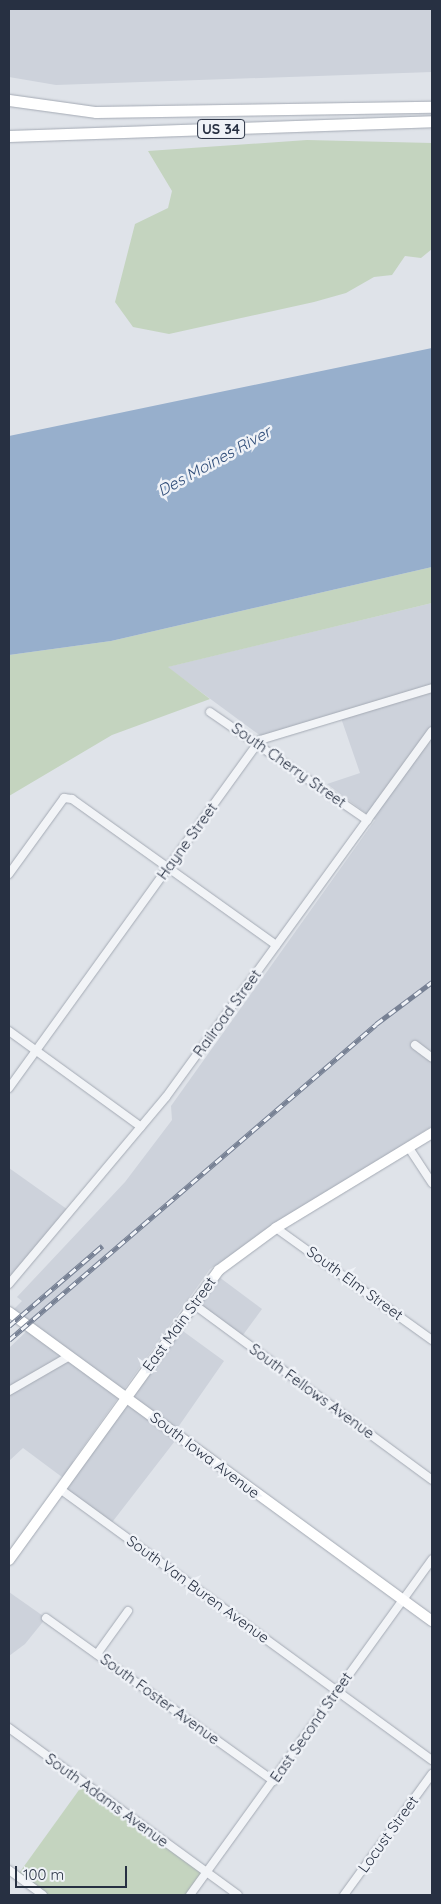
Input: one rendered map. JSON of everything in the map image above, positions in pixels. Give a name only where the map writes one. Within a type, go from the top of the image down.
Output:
[{"type":"highway","name":"US 34","points":[[10,101],[96,112],[432,107]]},
{"type":"highway","points":[[366,109],[432,102]]},
{"type":"highway","name":"US 34","points":[[9,136],[432,121]]},
{"type":"main road","name":"East Main Street","points":[[9,1560],[192,1303],[219,1270],[276,1228],[432,1133]]},
{"type":"main road","name":"South Iowa Avenue","points":[[9,1312],[68,1357],[127,1396],[432,1621]]},
{"type":"street","points":[[259,743],[297,727],[432,688]]},
{"type":"street","name":"South Cherry Street","points":[[210,712],[259,743],[367,820]]},
{"type":"street","name":"Railroad Street","points":[[9,1284],[141,1127],[432,731]]},
{"type":"street","name":"Hayne Street","points":[[9,1088],[259,743]]},
{"type":"street","points":[[9,874],[64,798],[72,799],[276,945]]},
{"type":"street","points":[[9,1031],[141,1127]]},
{"type":"street","points":[[415,1045],[432,1058]]},
{"type":"street","points":[[409,1148],[432,1183]]},
{"type":"street","name":"South Elm Street","points":[[276,1228],[432,1340]]},
{"type":"street","name":"South Fellows Avenue","points":[[192,1303],[432,1480]]},
{"type":"street","points":[[9,1391],[68,1357]]},
{"type":"street","name":"South Van Buren Avenue","points":[[60,1488],[432,1760]]},
{"type":"street","name":"East Second Street","points":[[190,1895],[274,1782],[336,1690],[432,1558]]},
{"type":"street","points":[[97,1654],[128,1611]]},
{"type":"street","name":"South Foster Avenue","points":[[46,1618],[274,1782]]},
{"type":"street","name":"South Adams Avenue","points":[[9,1728],[238,1895]]},
{"type":"street","name":"Locust Street","points":[[344,1895],[432,1774]]},
{"type":"street","points":[[9,1870],[43,1895]]},
{"type":"shaded area","points":[[9,9],[432,9],[432,72],[56,85],[9,77]]},
{"type":"shaded area","points":[[432,603],[432,1126],[210,1269],[73,1461],[77,1464],[176,1326],[224,1361],[174,1433],[178,1437],[110,1525],[60,1489],[66,1480],[23,1448],[9,1461],[9,1348],[29,1329],[10,1313],[22,1301],[17,1297],[125,1182],[172,1120],[171,1106],[375,820],[327,784],[360,773],[340,715],[265,739],[167,667]]},
{"type":"shaded area","points":[[9,1168],[71,1212],[9,1284]]},
{"type":"shaded area","points":[[215,1274],[262,1309],[240,1339],[192,1303]]},
{"type":"shaded area","points":[[9,1592],[46,1618],[25,1644],[9,1656]]},
{"type":"green space","points":[[307,140],[432,143],[432,249],[421,258],[405,256],[392,275],[374,277],[346,293],[314,302],[169,334],[133,327],[115,302],[135,224],[168,208],[172,191],[148,151]]},
{"type":"green space","points":[[432,567],[432,603],[168,667],[210,699],[112,735],[9,796],[9,655],[111,641]]},
{"type":"green space","points":[[84,1783],[206,1873],[190,1895],[43,1895],[17,1876]]},
{"type":"water","name":"Des Moines River","points":[[432,348],[432,567],[111,641],[9,655],[9,436]]},
{"type":"railway","points":[[9,1340],[376,1024],[432,982]]},
{"type":"railway","points":[[9,1326],[102,1246]]}]
